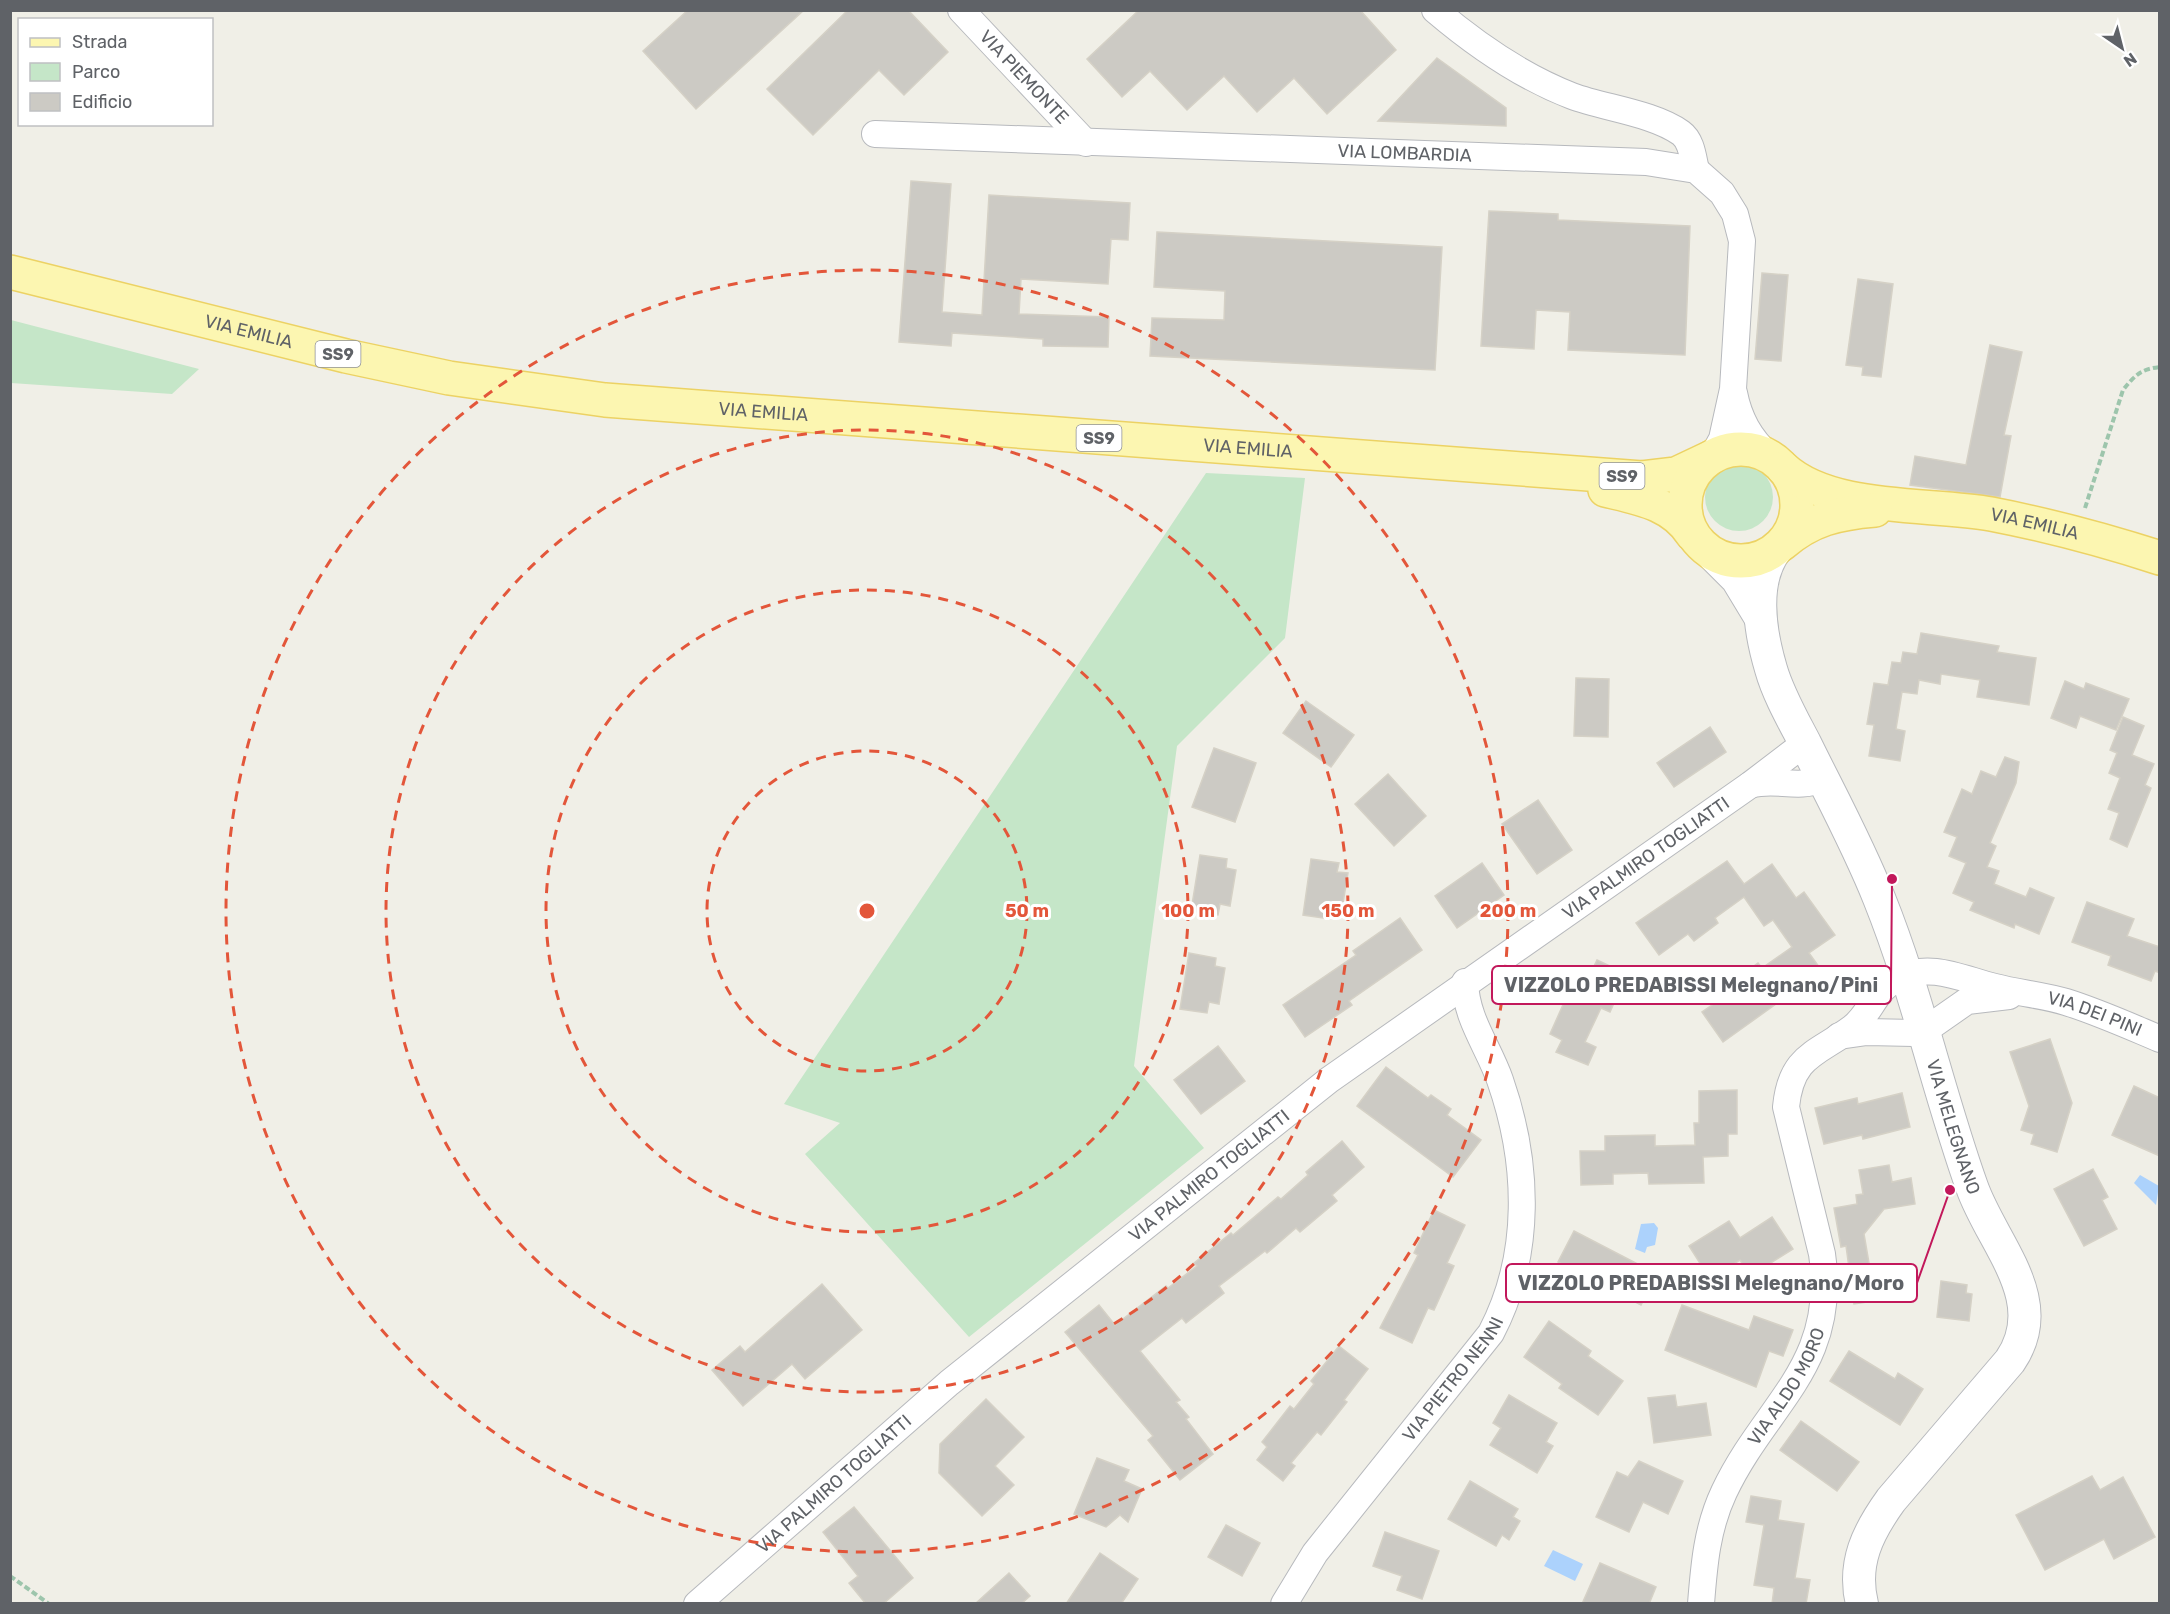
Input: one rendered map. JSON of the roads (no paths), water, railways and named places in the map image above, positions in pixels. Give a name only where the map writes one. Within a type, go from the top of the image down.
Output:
[{"type":"main road","name":"VIA EMILIA","points":[[10,272],[346,356],[449,378],[545,393],[671,407],[1651,478],[1676,474],[1712,458]]},
{"type":"main road","points":[[1740,449],[1776,462],[1793,483],[1797,503],[1794,524],[1780,546],[1766,556],[1746,562],[1726,560],[1702,544],[1685,513],[1687,488],[1697,471],[1712,458],[1740,449]]},
{"type":"main road","name":"VIA EMILIA","points":[[1776,462],[1797,480],[1812,487],[1906,507],[1987,514],[2077,533],[2160,558]]},
{"type":"main road","name":"VIA EMILIA","points":[[1528,470],[1650,502],[1676,515],[1702,544]]},
{"type":"main road","name":"VIA EMILIA","points":[[1780,546],[1806,526],[1835,514],[1906,507]]},
{"type":"street","name":"VIA PIEMONTE","points":[[961,10],[1086,143]]},
{"type":"street","points":[[1435,10],[1540,83],[1574,97],[1656,121],[1682,133],[1691,147],[1696,170],[1722,193],[1735,214],[1742,241],[1733,389],[1722,439],[1712,458]]},
{"type":"street","name":"VIA LOMBARDIA","points":[[875,135],[1646,162],[1696,170]]},
{"type":"street","points":[[1733,389],[1741,420],[1756,443],[1776,462]]},
{"type":"street","name":"VIA MELEGNANO","points":[[1702,544],[1737,579],[1760,617],[1771,671],[1878,896],[1906,975],[1972,1187],[2022,1288],[2026,1317],[2018,1348],[2005,1367],[1874,1523],[1863,1548],[1860,1565],[1862,1604]]},
{"type":"street","name":"VIA MELEGNANO","points":[[1760,617],[1768,563],[1780,546]]},
{"type":"street","name":"VIA PALMIRO TOGLIATTI","points":[[697,1604],[940,1390],[1329,1080],[1750,785],[1805,743]]},
{"type":"street","points":[[1750,785],[1760,781],[1801,785],[1822,779]]},
{"type":"street","name":"VIA DEI PINI","points":[[1906,975],[1942,972],[2030,995],[2067,1002],[2160,1038]]},
{"type":"street","name":"VIA ALDO MORO","points":[[1701,1604],[1706,1547],[1719,1504],[1741,1460],[1805,1367],[1821,1326],[1825,1276],[1822,1254],[1786,1107],[1787,1091],[1800,1065],[1834,1038],[1854,1027],[1888,984],[1906,975]]},
{"type":"street","name":"VIA PIETRO NENNI","points":[[1284,1604],[1315,1553],[1491,1333],[1509,1295],[1521,1229],[1522,1172],[1518,1143],[1500,1080],[1467,1007],[1466,982]]},
{"type":"street","name":"VIA DEI PINI","points":[[1923,1030],[1967,1001],[2030,995]]},
{"type":"street","name":"VIA ALDO MORO","points":[[1834,1038],[1852,1033],[1905,1034],[1923,1030]]},
{"type":"water","points":[[2140,1175],[2159,1186],[2156,1205],[2134,1183]]},
{"type":"water","points":[[1654,1223],[1658,1228],[1655,1245],[1647,1247],[1645,1253],[1635,1249],[1641,1224]]},
{"type":"water","points":[[1553,1550],[1583,1564],[1575,1581],[1544,1566]]},
{"type":"place","name":"VIZZOLO PREDABISSI Melegnano/Pini","points":[[1892,879]]},
{"type":"place","name":"VIZZOLO PREDABISSI Melegnano/Moro","points":[[1950,1190]]}]
